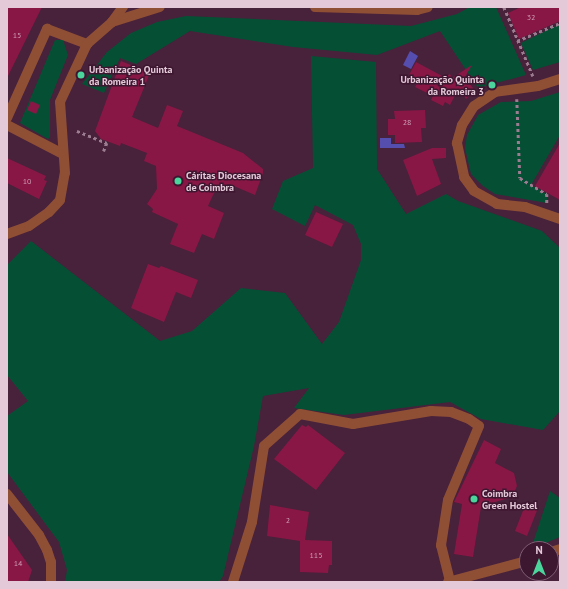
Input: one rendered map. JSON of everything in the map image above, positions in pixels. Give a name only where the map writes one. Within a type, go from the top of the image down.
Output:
[{"type":"street","points":[[7,234],[29,226],[49,212],[60,200],[65,186],[60,102],[87,44],[112,22],[123,7]]},
{"type":"street","points":[[112,22],[160,7]]},
{"type":"street","points":[[315,7],[417,10],[428,7]]},
{"type":"street","points":[[7,118],[47,29],[87,44]]},
{"type":"street","points":[[560,79],[538,86],[495,92],[474,106],[462,125],[457,143],[464,177],[474,191],[497,204],[525,207],[560,219]]},
{"type":"street","points":[[7,125],[63,154]]},
{"type":"street","points":[[232,582],[252,522],[264,446],[300,414],[353,424],[431,411],[451,412],[469,419],[479,426],[448,500],[441,545],[449,582],[519,563]]},
{"type":"street","points":[[7,494],[39,535],[47,550],[51,562],[51,582]]},
{"type":"path","points":[[504,7],[517,41],[531,71]]},
{"type":"path","points":[[517,41],[560,23]]},
{"type":"path","points":[[517,99],[520,178],[547,194],[547,202]]},
{"type":"path","points":[[77,130],[107,143],[104,151]]},
{"type":"green space","points":[[470,7],[496,7],[526,75],[478,88],[440,31],[377,55],[293,47],[190,31],[136,64],[120,58],[104,93],[82,84],[107,52],[131,33],[157,22],[186,16],[411,26],[457,14]]},
{"type":"green space","points":[[560,24],[560,62],[533,70],[521,43]]},
{"type":"green space","points":[[55,40],[63,40],[68,55],[50,100],[50,137],[48,139],[20,123]]},
{"type":"green space","points":[[311,56],[376,62],[377,169],[406,214],[446,194],[458,201],[542,231],[560,248],[560,411],[543,430],[481,419],[450,402],[344,415],[294,408],[309,388],[263,396],[254,446],[223,576],[219,582],[65,582],[67,570],[59,542],[7,472],[7,416],[28,401],[7,375],[7,265],[31,241],[160,341],[192,331],[241,288],[285,293],[322,344],[339,322],[361,260],[361,244],[353,225],[315,205],[305,226],[272,209],[283,181],[313,168]]},
{"type":"green space","points":[[560,92],[560,135],[531,185],[547,194],[547,203],[495,194],[483,186],[471,174],[465,148],[467,135],[478,115],[501,102],[531,101]]},
{"type":"green space","points":[[550,491],[560,498],[560,537],[550,541],[534,541]]},
{"type":"shaded area","points":[[410,51],[418,56],[411,69],[403,65]]},
{"type":"shaded area","points":[[380,138],[391,138],[391,144],[404,144],[405,148],[380,148]]},
{"type":"building","points":[[7,7],[42,7],[7,78]]},
{"type":"building","points":[[521,7],[560,7],[560,21],[519,39],[508,13]]},
{"type":"building","points":[[121,61],[150,73],[132,117],[158,128],[167,105],[183,111],[177,126],[243,153],[263,169],[255,195],[229,184],[214,193],[208,206],[224,213],[214,239],[202,234],[194,253],[170,244],[178,224],[152,212],[153,209],[147,204],[157,189],[156,166],[144,161],[147,153],[121,143],[120,146],[101,139],[95,131]]},
{"type":"building","points":[[416,62],[444,77],[450,74],[452,78],[472,65],[465,77],[475,91],[466,99],[459,88],[450,105],[445,102],[443,106],[431,100],[433,96],[415,87],[419,80],[409,75]]},
{"type":"building","points":[[31,101],[40,105],[36,114],[27,110]]},
{"type":"building","points":[[425,110],[426,128],[421,128],[422,142],[395,143],[395,135],[388,135],[388,119],[395,119],[394,111]]},
{"type":"building","points":[[560,143],[560,200],[535,186]]},
{"type":"building","points":[[432,148],[446,148],[446,158],[432,159],[441,184],[417,196],[403,160]]},
{"type":"building","points":[[7,158],[46,176],[44,180],[47,181],[39,199],[7,183]]},
{"type":"building","points":[[316,212],[343,224],[332,247],[305,235]]},
{"type":"building","points":[[148,264],[159,268],[161,266],[198,280],[191,298],[176,292],[164,322],[131,308]]},
{"type":"building","points":[[302,425],[306,427],[308,425],[345,453],[316,490],[274,459]]},
{"type":"building","name":"Coimbra Green Hostel","points":[[484,440],[501,449],[495,463],[514,473],[517,486],[512,497],[492,503],[488,510],[481,507],[473,557],[454,554],[462,504],[454,502]]},
{"type":"building","points":[[526,503],[538,508],[527,536],[515,531]]},
{"type":"building","points":[[270,505],[309,512],[305,540],[332,541],[332,565],[329,565],[328,573],[300,572],[300,541],[267,536]]},
{"type":"building","points":[[7,534],[32,570],[28,582],[7,582]]},
{"type":"place","name":"Urbanização Quinta da Romeira 1","points":[[81,75]]},
{"type":"place","name":"Urbanização Quinta da Romeira 3","points":[[492,85]]},
{"type":"place","name":"Cáritas Diocesana de Coimbra","points":[[178,181]]},
{"type":"place","name":"Coimbra Green Hostel","points":[[474,499]]}]
